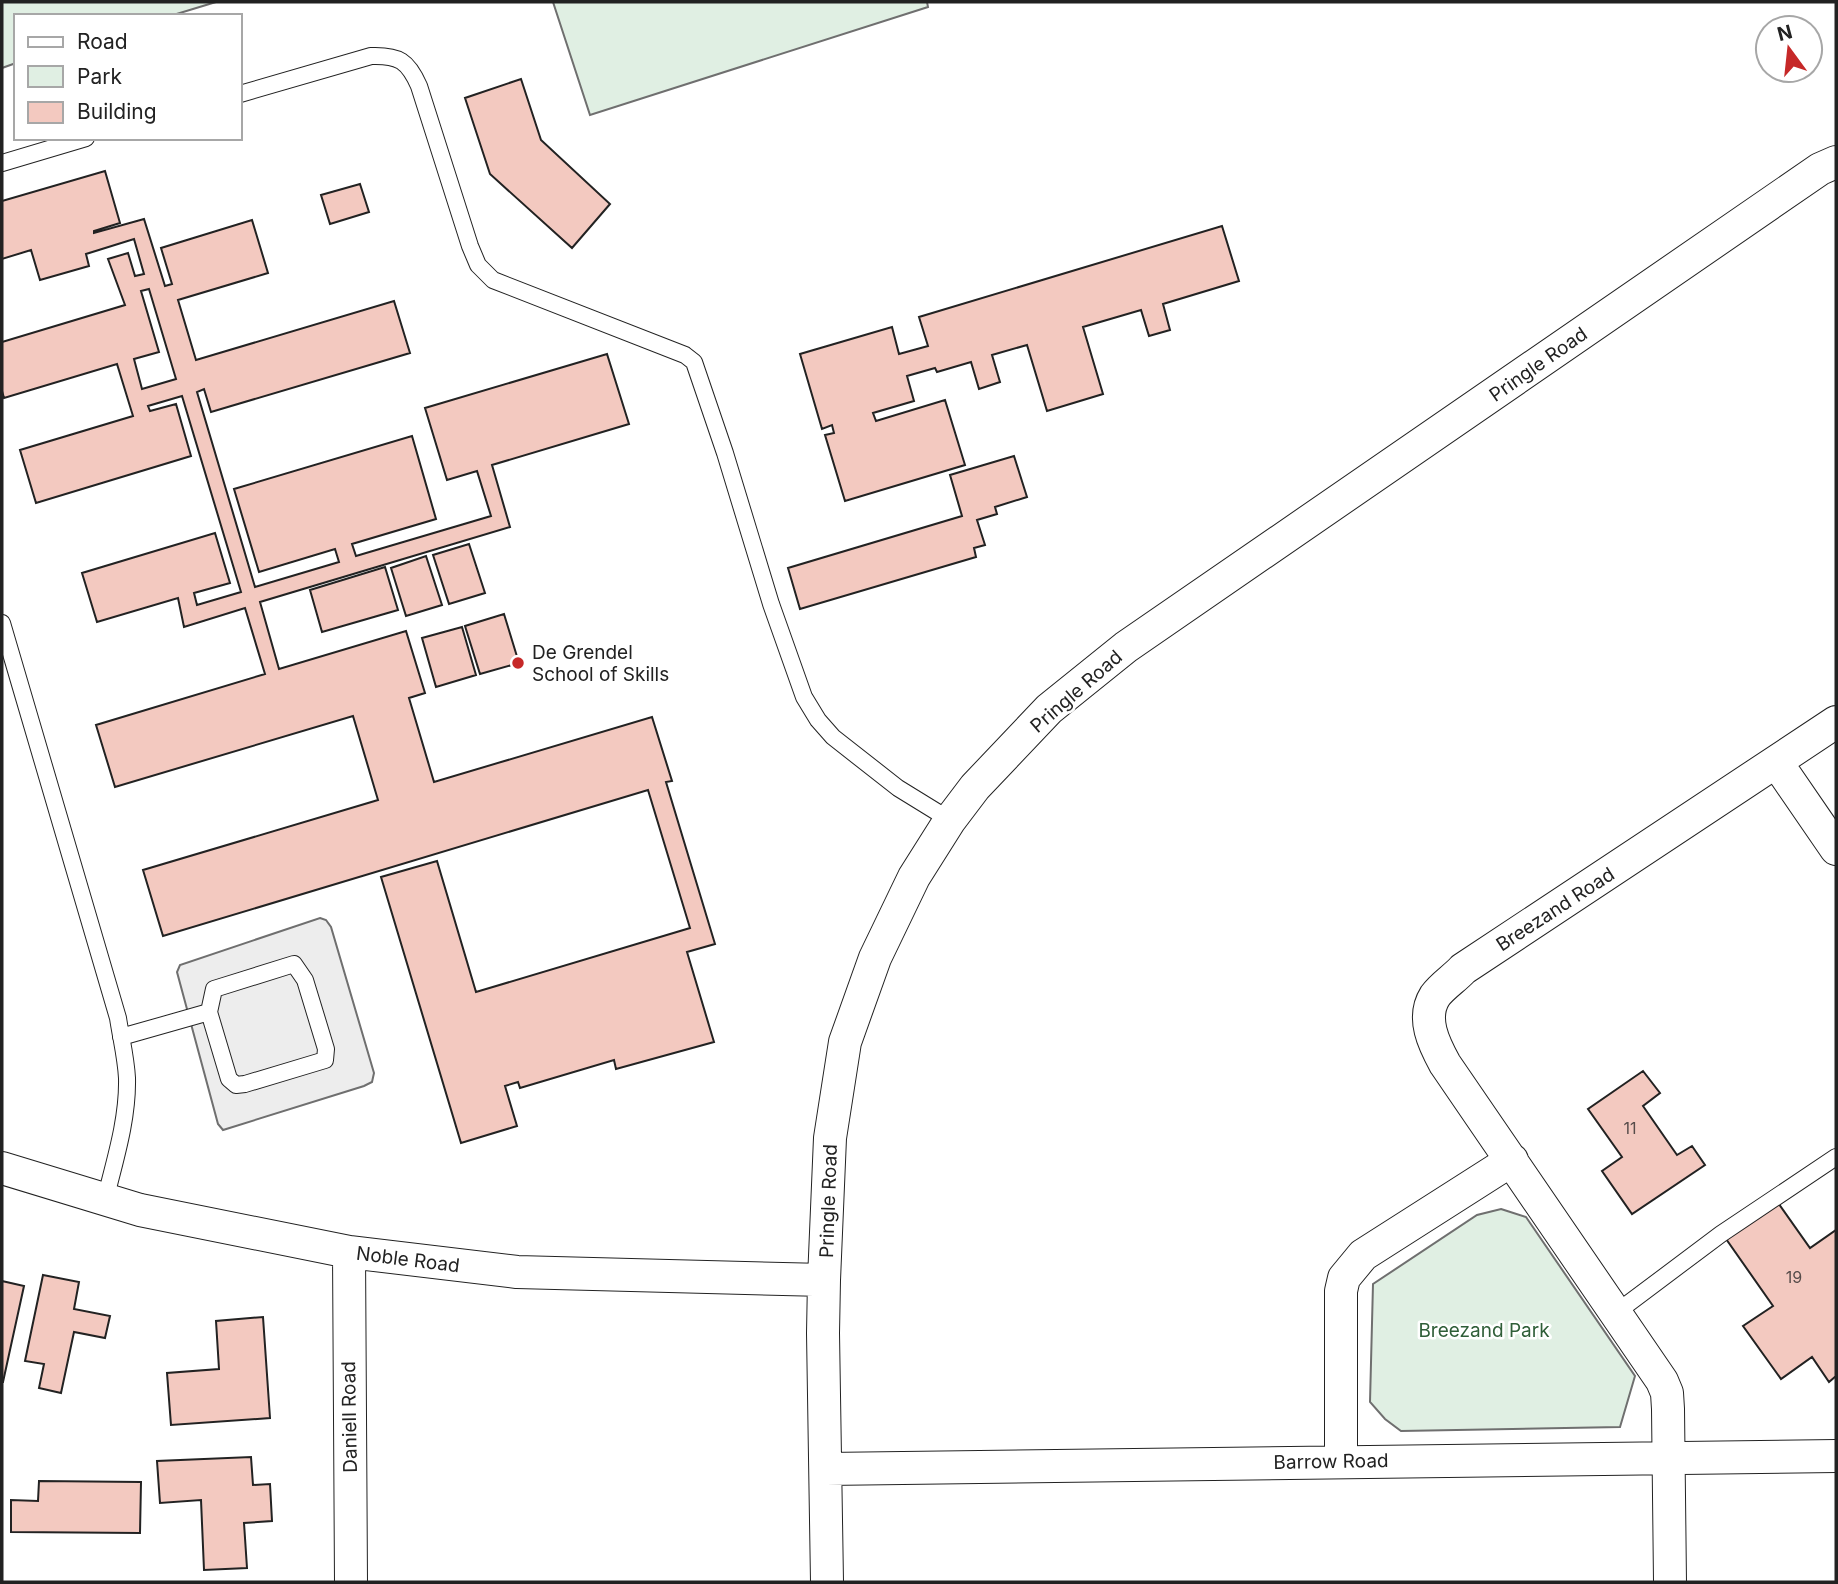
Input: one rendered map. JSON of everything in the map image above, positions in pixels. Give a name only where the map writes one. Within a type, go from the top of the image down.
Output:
[{"type":"street","name":"Pringle Road","points":[[827,1582],[824,1280],[830,1138],[845,1042],[875,958],[914,877],[950,820],[975,787],[1049,709],[1126,647],[1809,177],[1836,162]]},
{"type":"street","name":"Breezand Road","points":[[1670,1582],[1667,1393],[1658,1373],[1617,1312],[1445,1064],[1433,1041],[1428,1019],[1435,997],[1463,969],[1836,722]]},
{"type":"street","points":[[1777,763],[1836,849]]},
{"type":"street","points":[[1341,1461],[1341,1291],[1344,1278],[1363,1255],[1512,1160]]},
{"type":"street","name":"Noble Road","points":[[2,1168],[105,1200],[349,1252],[517,1272],[824,1280]]},
{"type":"street","name":"Daniell Road","points":[[349,1252],[351,1582]]},
{"type":"street","name":"Barrow Road","points":[[826,1469],[1836,1456]]},
{"type":"lane","points":[[242,93],[371,55],[398,59],[411,68],[478,265],[493,280],[685,355],[694,362],[771,604],[804,697],[832,737],[898,788],[950,820]]},
{"type":"lane","points":[[2,163],[79,140]]},
{"type":"lane","points":[[2,623],[118,1018],[127,1076],[126,1104],[105,1200]]},
{"type":"lane","points":[[294,964],[305,980],[326,1049],[325,1060],[241,1086],[236,1085],[229,1079],[208,1012],[211,997],[217,988],[294,964]]},
{"type":"lane","points":[[121,1037],[208,1012]]},
{"type":"lane","points":[[1617,1312],[1721,1234],[1836,1157]]},
{"type":"green space","points":[[2,2],[216,2],[177,14],[14,14],[14,64],[2,68]]},
{"type":"green space","points":[[553,2],[927,2],[928,7],[590,115]]},
{"type":"green space","name":"Breezand Park","points":[[1501,1209],[1526,1217],[1635,1376],[1620,1427],[1401,1431],[1385,1419],[1370,1402],[1373,1284],[1477,1215]]},
{"type":"shaded area","points":[[320,918],[326,920],[331,927],[374,1073],[372,1082],[223,1130],[218,1124],[177,972],[180,965]]},
{"type":"building","points":[[521,79],[541,140],[610,204],[572,248],[490,174],[465,98]]},
{"type":"building","points":[[105,171],[120,223],[94,233],[144,219],[165,286],[172,284],[161,248],[252,220],[268,273],[178,300],[196,360],[394,301],[410,353],[211,412],[204,389],[197,392],[255,587],[339,562],[335,549],[259,572],[234,489],[412,436],[436,519],[352,544],[356,556],[491,516],[477,471],[447,480],[425,408],[607,354],[629,424],[492,465],[510,527],[260,602],[279,669],[406,631],[425,693],[409,698],[434,782],[652,717],[672,781],[666,782],[715,944],[687,952],[714,1042],[616,1069],[614,1060],[520,1088],[518,1082],[505,1086],[517,1126],[461,1143],[381,877],[437,861],[476,992],[690,928],[648,790],[163,936],[143,870],[378,800],[353,716],[115,787],[96,725],[265,674],[245,608],[184,627],[178,598],[97,622],[82,573],[215,533],[230,583],[194,593],[197,605],[241,592],[182,396],[148,406],[150,411],[176,404],[191,456],[36,503],[20,450],[133,416],[117,364],[4,398],[2,342],[125,305],[108,259],[128,253],[135,276],[144,274],[134,239],[86,254],[89,266],[40,280],[31,250],[2,259],[2,201]],"holes":[[[149,289],[176,379],[142,389],[134,359],[159,352],[141,291]]]},
{"type":"building","points":[[360,184],[369,212],[330,224],[321,195]]},
{"type":"building","points":[[1222,226],[1239,281],[1163,304],[1170,330],[1149,336],[1141,310],[1083,327],[1103,394],[1047,411],[1027,345],[992,355],[1000,382],[979,389],[971,362],[937,372],[935,368],[907,376],[914,401],[873,413],[876,421],[945,400],[965,465],[845,501],[825,435],[834,433],[832,425],[822,429],[800,354],[892,327],[899,354],[928,346],[919,317]]},
{"type":"building","points":[[1014,456],[1027,497],[995,507],[997,514],[977,520],[985,545],[974,548],[976,557],[800,609],[788,568],[962,516],[950,475]]},
{"type":"building","points":[[469,544],[485,593],[449,604],[433,555]]},
{"type":"building","points":[[426,556],[442,605],[406,616],[391,568]]},
{"type":"building","points":[[385,567],[398,610],[322,632],[310,590]]},
{"type":"building","points":[[504,614],[519,663],[480,674],[465,626]]},
{"type":"building","points":[[462,627],[476,675],[436,687],[422,638]]},
{"type":"building","points":[[1643,1071],[1660,1093],[1643,1106],[1677,1155],[1692,1146],[1705,1165],[1632,1214],[1602,1171],[1622,1157],[1588,1109]]},
{"type":"building","points":[[1776,1200],[1810,1248],[1836,1230],[1836,1376],[1829,1382],[1812,1357],[1781,1379],[1743,1326],[1773,1306],[1724,1236]]},
{"type":"building","points":[[43,1275],[79,1282],[74,1309],[110,1316],[105,1338],[74,1332],[61,1393],[39,1388],[44,1364],[25,1361]]},
{"type":"building","points":[[2,1281],[24,1286],[3,1382],[2,1382]]},
{"type":"building","points":[[263,1317],[270,1418],[171,1425],[167,1373],[219,1369],[216,1321]]},
{"type":"building","points":[[251,1457],[253,1485],[270,1484],[272,1521],[244,1523],[247,1568],[204,1570],[201,1500],[160,1503],[157,1461]]},
{"type":"building","points":[[39,1481],[141,1482],[140,1533],[11,1532],[11,1500],[38,1501]]},
{"type":"place","name":"De Grendel School of Skills","points":[[518,663]]}]
